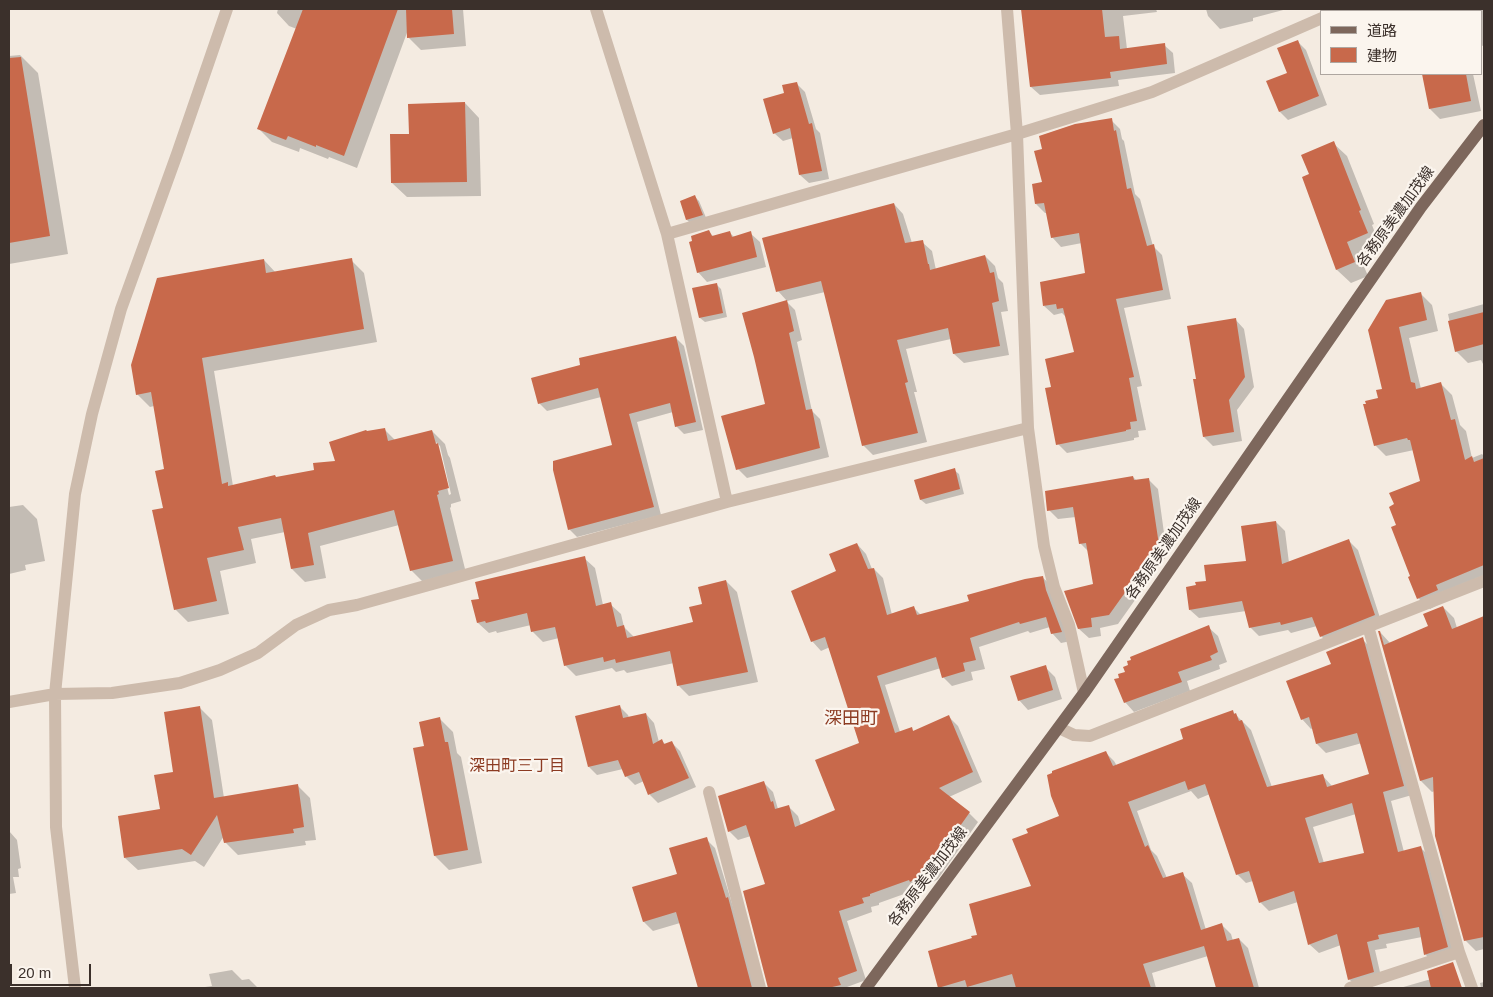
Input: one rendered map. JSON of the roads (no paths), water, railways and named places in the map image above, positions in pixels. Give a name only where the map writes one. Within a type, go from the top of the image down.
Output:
[{"type":"main road","name":"各務原美濃加茂線","points":[[866,988],[1059,728],[1421,207],[1484,125]]},
{"type":"street","points":[[75,988],[56,827],[55,694],[75,494],[92,414],[120,309],[177,154],[227,9]]},
{"type":"street","points":[[596,9],[667,234],[727,502]]},
{"type":"street","points":[[1007,9],[1017,134],[1028,428],[1044,546],[1054,586],[1069,625],[1084,693]]},
{"type":"street","points":[[667,234],[1017,134],[1152,92],[1320,19]]},
{"type":"street","points":[[9,702],[55,694],[112,693],[180,683],[220,670],[258,653],[296,625],[329,610],[356,605],[727,502],[1028,428]]},
{"type":"street","points":[[1059,728],[1074,735],[1090,736],[1484,581]]},
{"type":"street","points":[[1368,626],[1459,952],[1472,988]]},
{"type":"street","points":[[709,792],[760,988]]},
{"type":"street","points":[[1350,988],[1459,952]]},
{"type":"district","name":"深田町","points":[[851,719]]},
{"type":"district","name":"深田町三丁目","points":[[517,767]]}]
